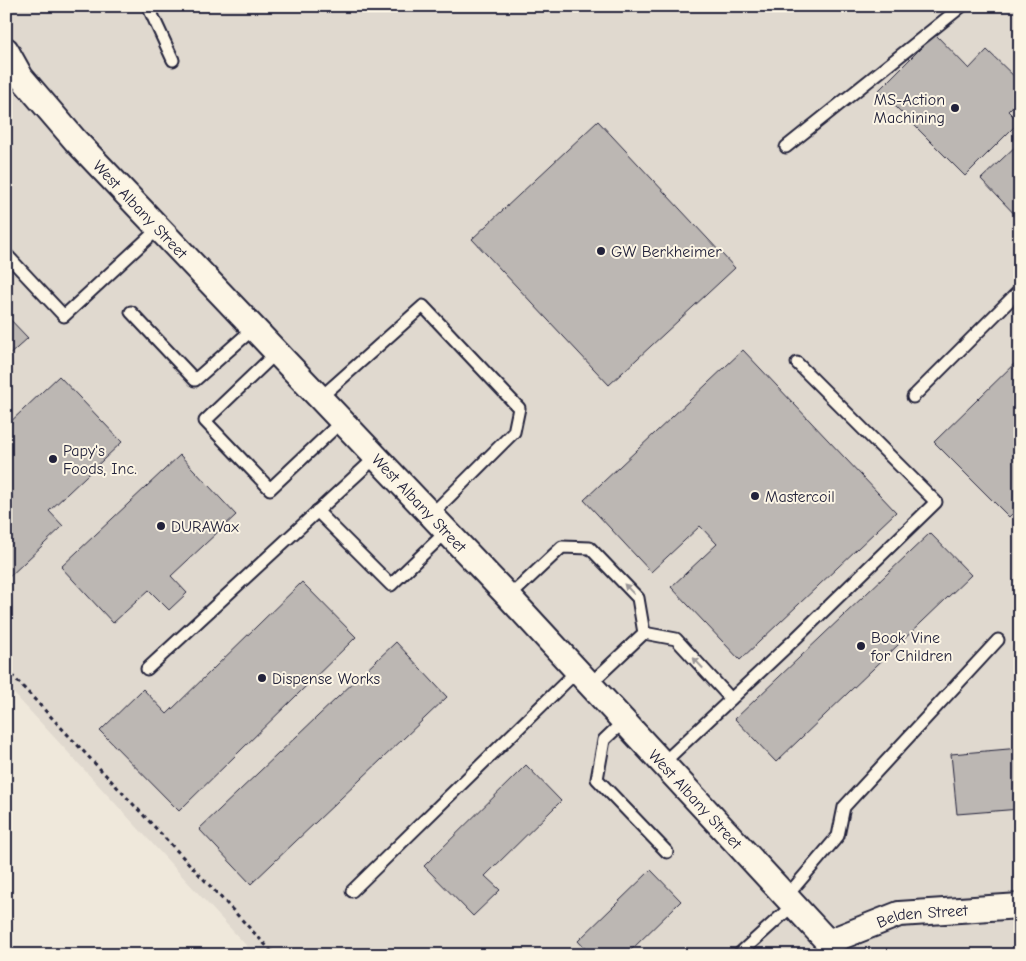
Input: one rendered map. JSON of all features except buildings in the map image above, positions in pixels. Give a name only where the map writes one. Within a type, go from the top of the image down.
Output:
[{"type":"street","name":"West Albany Street","points":[[7,52],[21,78],[75,140],[509,596],[789,901],[829,949]]},
{"type":"street","name":"Belden Street","points":[[829,949],[899,914],[1020,906]]},
{"type":"lane","points":[[148,6],[173,60]]},
{"type":"lane","points":[[786,147],[962,6]]},
{"type":"lane","points":[[6,254],[64,316],[159,228]]},
{"type":"lane","points":[[913,397],[1020,290]]},
{"type":"lane","points":[[317,511],[391,585],[514,432],[519,408],[423,306],[320,398]]},
{"type":"lane","points":[[131,312],[195,380],[254,328]]},
{"type":"lane","points":[[277,352],[205,421],[224,442],[270,489],[342,421]]},
{"type":"lane","points":[[662,763],[860,577],[936,502],[797,363]]},
{"type":"lane","points":[[147,669],[376,457]]},
{"type":"lane","points":[[509,596],[562,547],[590,548],[638,598],[644,633]]},
{"type":"lane","points":[[352,891],[584,678],[644,633],[676,639],[731,699]]},
{"type":"lane","points":[[738,955],[789,901],[838,836],[844,808],[998,640]]},
{"type":"lane","points":[[624,721],[604,740],[597,780],[667,852]]},
{"type":"path","points":[[6,668],[275,955]]},
{"type":"shaded area","points":[[6,6],[1020,6],[1020,955],[255,955],[6,685]]},
{"type":"place","name":"MS-Action Machining","points":[[955,108]]},
{"type":"place","name":"GW Berkheimer","points":[[601,251]]},
{"type":"place","name":"Papy's Foods, Inc.","points":[[53,459]]},
{"type":"place","name":"Mastercoil","points":[[755,496]]},
{"type":"place","name":"DURAWax","points":[[161,526]]},
{"type":"place","name":"Book Vine for Children","points":[[861,646]]},
{"type":"place","name":"Dispense Works","points":[[262,678]]}]
